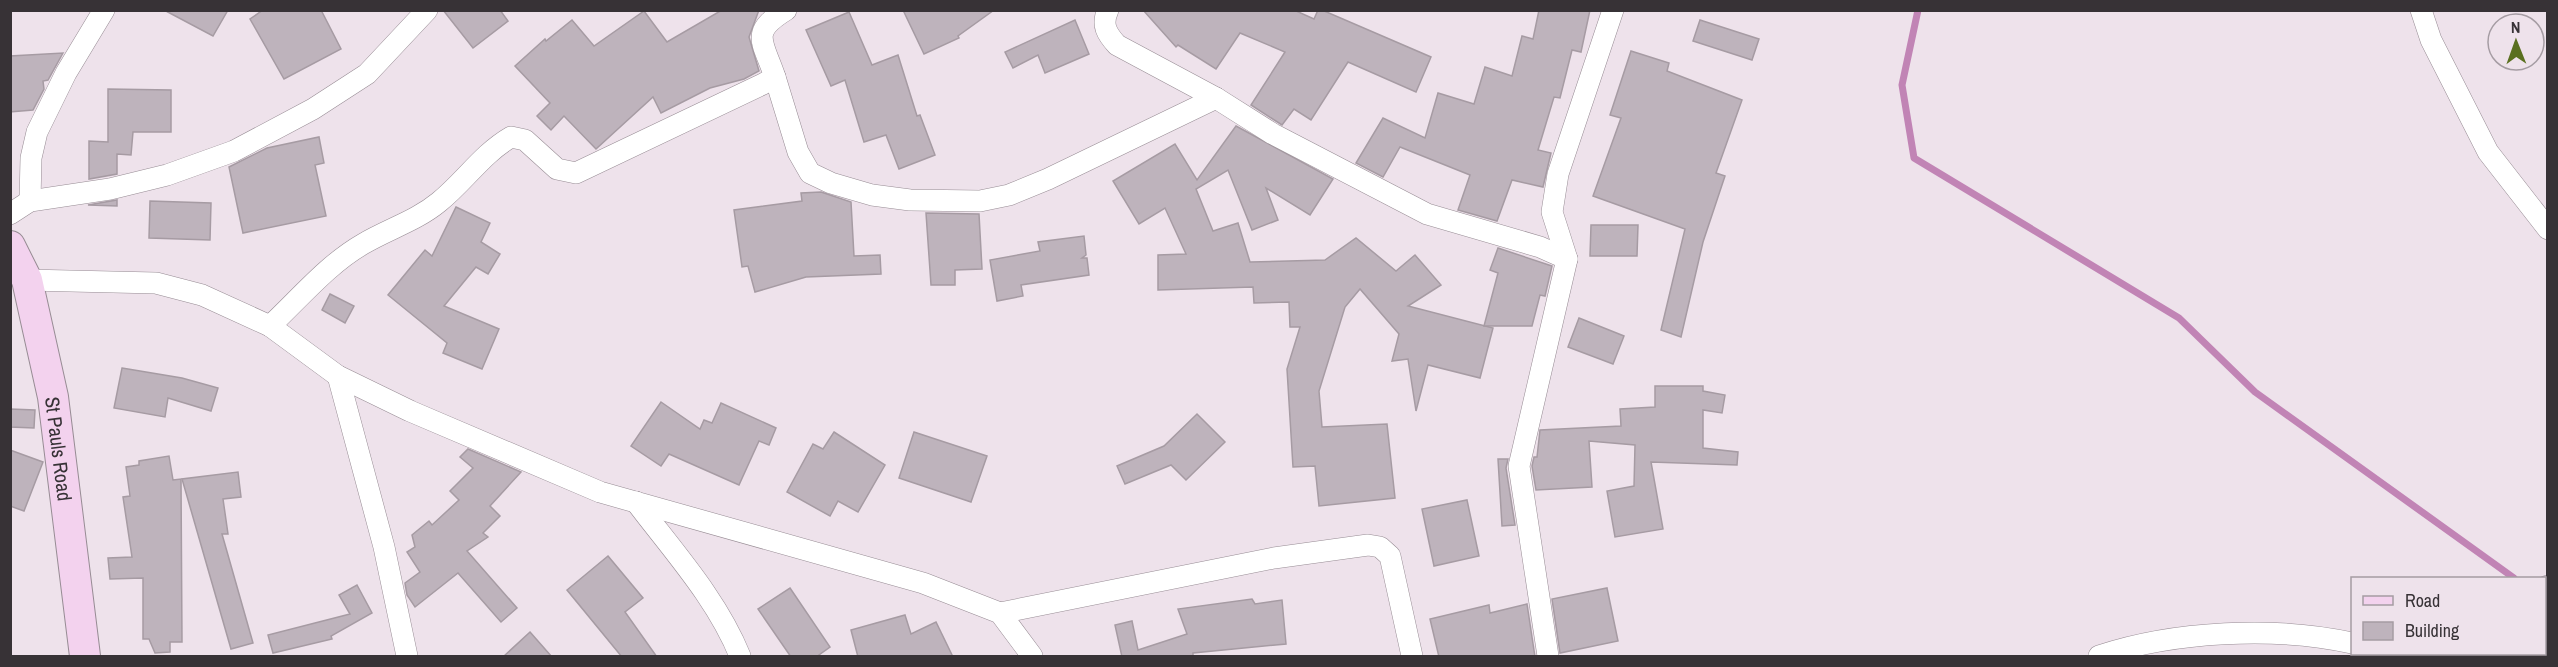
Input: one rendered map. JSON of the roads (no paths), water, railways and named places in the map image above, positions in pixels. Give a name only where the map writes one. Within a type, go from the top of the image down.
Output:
[{"type":"street","points":[[30,201],[31,158],[37,132],[66,74],[104,10]]},
{"type":"street","points":[[10,214],[30,201],[110,189],[167,175],[234,151],[313,109],[367,74],[427,10]]},
{"type":"street","points":[[786,10],[765,25],[761,37],[798,153],[810,173],[831,183],[872,195],[910,200],[980,201],[1009,195],[1048,179],[1216,98]]},
{"type":"street","points":[[1108,10],[1104,18],[1106,33],[1117,45],[1216,98],[1273,134],[1427,214],[1540,248],[1567,259]]},
{"type":"street","points":[[1548,657],[1519,466],[1567,259],[1552,213],[1558,174],[1613,10]]},
{"type":"street","points":[[2421,10],[2431,40],[2488,152],[2547,229]]},
{"type":"street","points":[[270,326],[342,258],[363,243],[410,222],[440,201],[492,148],[511,137],[525,140],[557,170],[576,173],[775,77]]},
{"type":"street","name":"St Pauls Road","points":[[10,246],[27,280],[53,397],[86,657]]},
{"type":"street","points":[[27,280],[156,283],[202,295],[270,326],[338,376],[520,460],[600,492],[923,583],[1000,614],[1032,657]]},
{"type":"street","points":[[338,376],[384,548],[407,657]]},
{"type":"street","points":[[636,502],[708,597],[731,634],[740,657]]},
{"type":"street","points":[[1000,614],[1275,558],[1368,545],[1380,547],[1390,556],[1412,657]]},
{"type":"street","points":[[2099,657],[2127,647],[2181,636],[2318,637],[2351,643]]},
{"type":"waterway","points":[[1918,10],[1902,85],[1914,158],[2179,318],[2255,392],[2513,577]]}]
